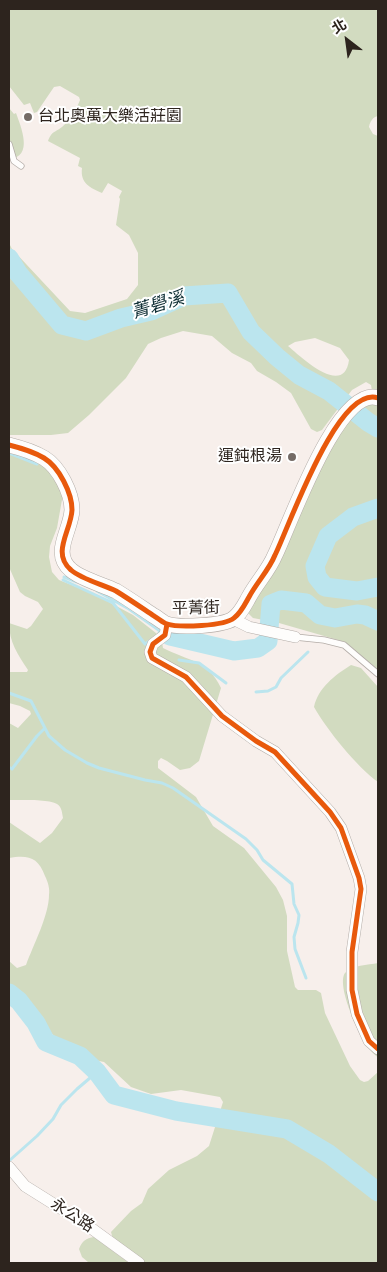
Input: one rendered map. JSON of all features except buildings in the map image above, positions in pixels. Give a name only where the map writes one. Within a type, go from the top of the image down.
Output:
[{"type":"street","name":"平菁街","points":[[9,445],[32,452],[46,459],[64,482],[70,496],[72,509],[62,550],[63,557],[71,570],[116,591],[167,624],[216,625],[234,619],[275,557],[325,442],[345,415],[361,400],[372,396],[378,398]]},
{"type":"street","points":[[234,619],[249,627],[295,637]]},
{"type":"street","points":[[167,624],[165,636],[153,644],[150,652],[152,658],[186,677],[222,716],[275,752],[330,812],[341,828],[359,878],[361,889],[352,952],[352,990],[357,1014],[369,1041],[378,1049]]},
{"type":"street","name":"永公路","points":[[9,1167],[25,1186],[84,1223],[139,1263]]},
{"type":"lane","points":[[9,144],[14,161],[21,166]]},
{"type":"lane","points":[[295,637],[324,640],[344,645],[378,674]]},
{"type":"green space","points":[[9,9],[378,9],[378,116],[372,120],[369,127],[373,134],[378,136],[378,671],[345,642],[279,623],[253,618],[248,613],[293,533],[316,471],[348,420],[364,407],[372,391],[371,385],[366,382],[352,390],[322,430],[317,432],[311,429],[291,393],[257,371],[251,363],[232,353],[212,336],[183,331],[148,344],[126,378],[68,433],[9,435],[9,243],[12,249],[70,311],[85,313],[127,299],[138,285],[138,253],[129,235],[116,225],[119,197],[122,191],[108,183],[102,193],[90,187],[84,181],[82,168],[78,166],[80,158],[48,141],[52,134],[62,127],[75,111],[80,100],[79,97],[60,86],[54,87],[37,112],[34,113],[30,103],[24,105],[9,86]],"holes":[[[315,338],[340,348],[349,360],[345,371],[339,375],[331,375],[312,365],[288,346],[295,342]]]},
{"type":"green space","points":[[9,108],[14,114],[16,113],[21,126],[24,147],[17,157],[9,159]]},
{"type":"green space","points":[[9,446],[45,462],[63,494],[57,528],[50,546],[49,557],[52,572],[59,580],[92,593],[133,615],[161,637],[163,648],[204,666],[216,679],[221,688],[199,761],[190,768],[180,770],[161,758],[158,761],[158,768],[196,797],[213,826],[244,848],[276,887],[283,900],[287,916],[287,951],[295,987],[298,990],[316,990],[321,993],[325,1013],[350,1066],[360,1080],[368,1081],[378,1072],[378,1263],[142,1263],[113,1239],[111,1232],[131,1211],[142,1203],[148,1189],[169,1170],[197,1156],[209,1146],[223,1102],[220,1097],[181,1090],[151,1094],[131,1087],[104,1062],[89,1059],[73,1052],[58,1040],[35,1016],[16,1008],[9,1002],[9,961],[17,968],[26,965],[44,921],[49,893],[46,878],[36,861],[27,857],[9,858],[9,822],[40,843],[52,833],[63,818],[62,810],[54,802],[9,800],[9,723],[18,728],[31,714],[30,711],[20,706],[9,703],[9,672],[27,672],[28,670],[12,642],[9,623],[27,629],[43,609],[38,602],[20,592],[9,567]]},
{"type":"green space","points":[[351,665],[361,668],[378,687],[378,782],[343,748],[314,707],[323,688]]},
{"type":"green space","points":[[378,963],[378,1057],[366,1043],[352,1017],[344,991],[343,980],[345,973],[352,968]]},
{"type":"green space","points":[[94,1237],[129,1263],[87,1263],[79,1249],[85,1240]]},
{"type":"waterway","name":"菁礐溪","points":[[9,258],[18,273],[62,325],[86,331],[121,318],[151,311],[184,296],[228,293],[251,332],[277,357],[299,375],[329,391],[378,428]]},
{"type":"waterway","points":[[9,453],[37,464]]},
{"type":"waterway","name":"菁礐溪","points":[[378,508],[353,517],[328,536],[315,566],[317,577],[325,587],[357,591],[378,587]]},
{"type":"waterway","points":[[64,577],[77,582]]},
{"type":"waterway","points":[[63,580],[113,603],[145,644],[151,640]]},
{"type":"waterway","points":[[97,591],[129,609],[160,631],[158,635]]},
{"type":"waterway","points":[[170,636],[234,651],[258,648],[268,641],[271,604],[281,600],[306,603],[320,615],[335,618],[357,614],[365,615],[378,621]]},
{"type":"waterway","points":[[256,692],[268,691],[276,687],[281,678],[308,652]]},
{"type":"waterway","points":[[179,660],[199,663],[226,683]]},
{"type":"waterway","points":[[9,693],[31,701],[49,736],[65,750],[99,768],[162,783],[173,788],[246,839],[257,850],[263,860],[292,884],[294,904],[299,915],[294,937],[295,949],[306,978]]},
{"type":"waterway","points":[[12,769],[45,728]]},
{"type":"waterway","points":[[9,993],[19,1001],[36,1023],[46,1042],[80,1056],[97,1072],[114,1095],[176,1111],[287,1129],[329,1154],[378,1192]]},
{"type":"waterway","points":[[10,1160],[53,1119],[61,1105],[97,1072]]},
{"type":"cycle path","points":[[9,445],[27,450],[44,458],[50,462],[64,481],[70,496],[72,510],[62,549],[65,563],[71,570],[86,579],[116,591],[165,623],[181,626],[202,626],[229,621],[243,608],[272,560],[303,489],[332,434],[347,413],[363,400],[378,398]]},
{"type":"cycle path","points":[[167,624],[165,635],[153,644],[150,652],[152,658],[186,677],[222,716],[256,741],[275,752],[330,812],[341,828],[359,878],[361,889],[352,952],[352,990],[357,1014],[369,1041],[378,1049]]},
{"type":"place","name":"台北奧萬大樂活莊園","points":[[28,117]]},
{"type":"place","name":"運鈍根湯","points":[[292,457]]}]
